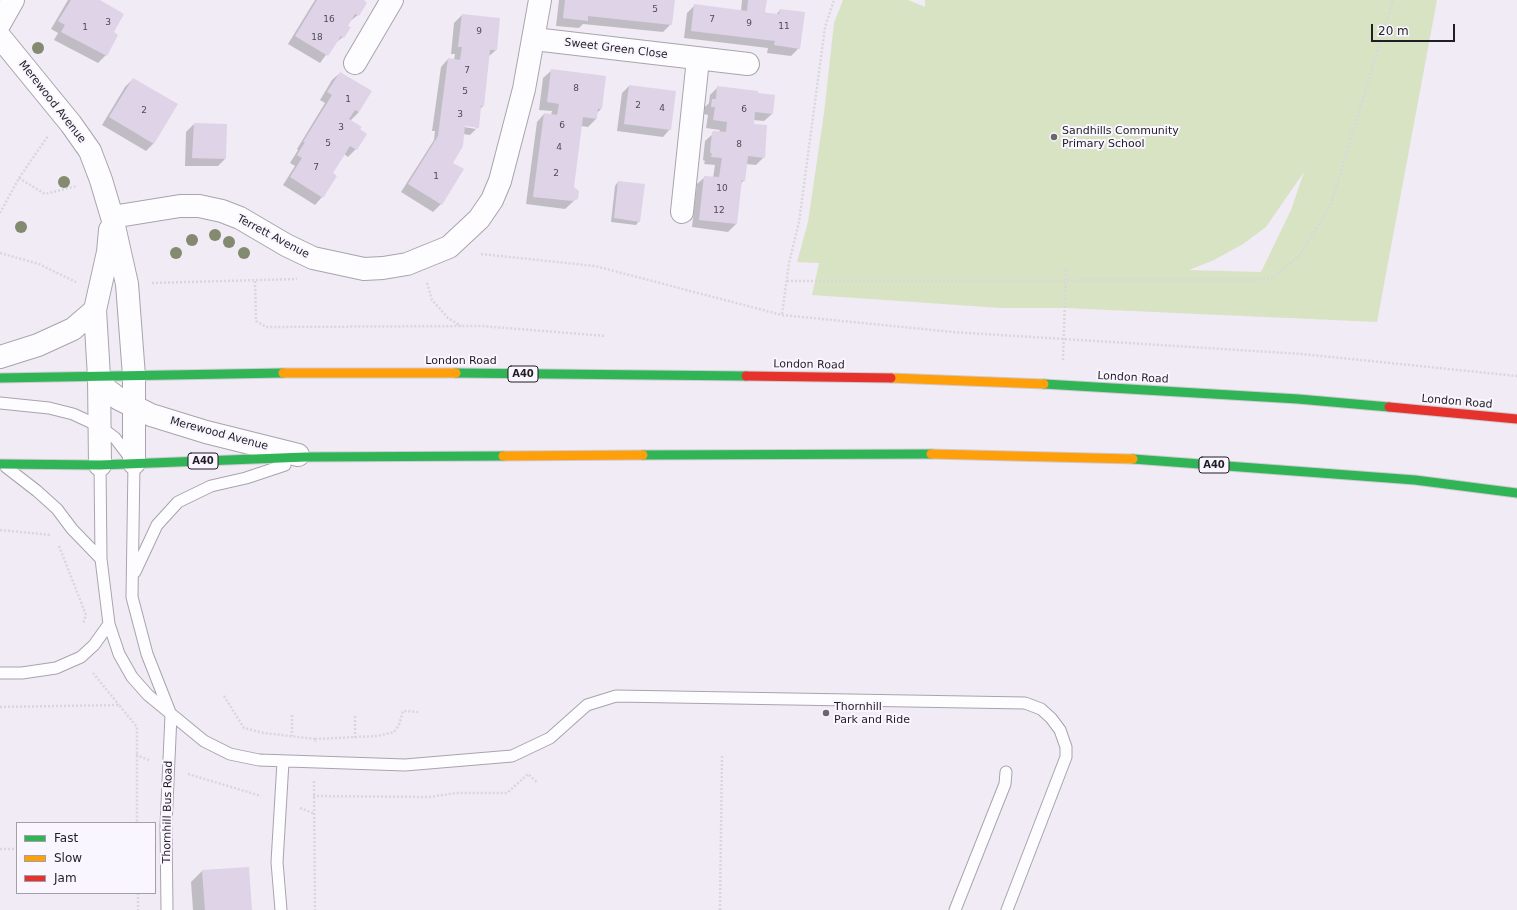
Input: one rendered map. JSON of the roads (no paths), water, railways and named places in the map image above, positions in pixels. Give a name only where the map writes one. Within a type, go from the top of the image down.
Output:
[{"type":"highway","name":"London Road","points":[[99,376],[499,373],[913,378],[1298,399],[1517,419]]},
{"type":"highway","name":"A40","points":[[0,378],[99,376]]},
{"type":"highway","name":"A40","points":[[2,464],[100,465],[306,457],[910,454],[1121,458],[1415,480],[1517,493]]},
{"type":"street","points":[[0,23],[13,0]]},
{"type":"street","points":[[355,63],[392,0]]},
{"type":"street","name":"Terrett Avenue","points":[[112,217],[180,206],[199,206],[222,211],[240,218],[286,245],[313,258],[364,269],[383,268],[407,264],[449,247],[479,219],[492,200],[500,181],[524,89],[540,0]]},
{"type":"street","name":"Merewood Avenue","points":[[0,37],[64,114],[90,151],[101,180],[112,217],[127,284],[134,376],[134,463]]},
{"type":"street","name":"Sweet Green Close","points":[[534,39],[748,64]]},
{"type":"street","points":[[682,212],[698,59]]},
{"type":"street","name":"Merewood Avenue","points":[[100,465],[99,376],[95,310],[108,252],[112,217]]},
{"type":"street","points":[[0,357],[38,345],[72,329],[95,310]]},
{"type":"street","name":"Merewood Avenue","points":[[99,376],[106,389],[119,399],[150,415],[198,430],[306,457]]},
{"type":"lane","points":[[0,403],[49,408],[73,414],[99,426],[115,438],[134,463],[132,597],[147,654],[171,715]]},
{"type":"lane","points":[[132,578],[157,525],[178,502],[211,486],[246,478],[306,457]]},
{"type":"lane","points":[[2,464],[37,490],[57,509],[72,529],[102,559]]},
{"type":"lane","points":[[100,465],[102,559],[109,624],[119,654],[132,678],[148,695],[204,741],[230,754],[259,760],[283,762],[365,762],[405,765],[512,756],[550,738],[587,705],[616,696],[1026,703],[1041,709],[1052,718],[1060,730],[1064,741],[1066,757],[1007,910]]},
{"type":"lane","points":[[0,673],[22,673],[56,668],[81,657],[94,645],[109,624]]},
{"type":"lane","name":"Thornhill Bus Road","points":[[167,910],[166,826],[171,715]]},
{"type":"lane","points":[[281,910],[277,862],[283,762]]},
{"type":"lane","points":[[955,910],[1005,784],[1006,772]]},
{"type":"place","name":"Sandhills Community Primary School","points":[[1054,137]]},
{"type":"place","name":"Thornhill Park and Ride","points":[[826,713]]}]
